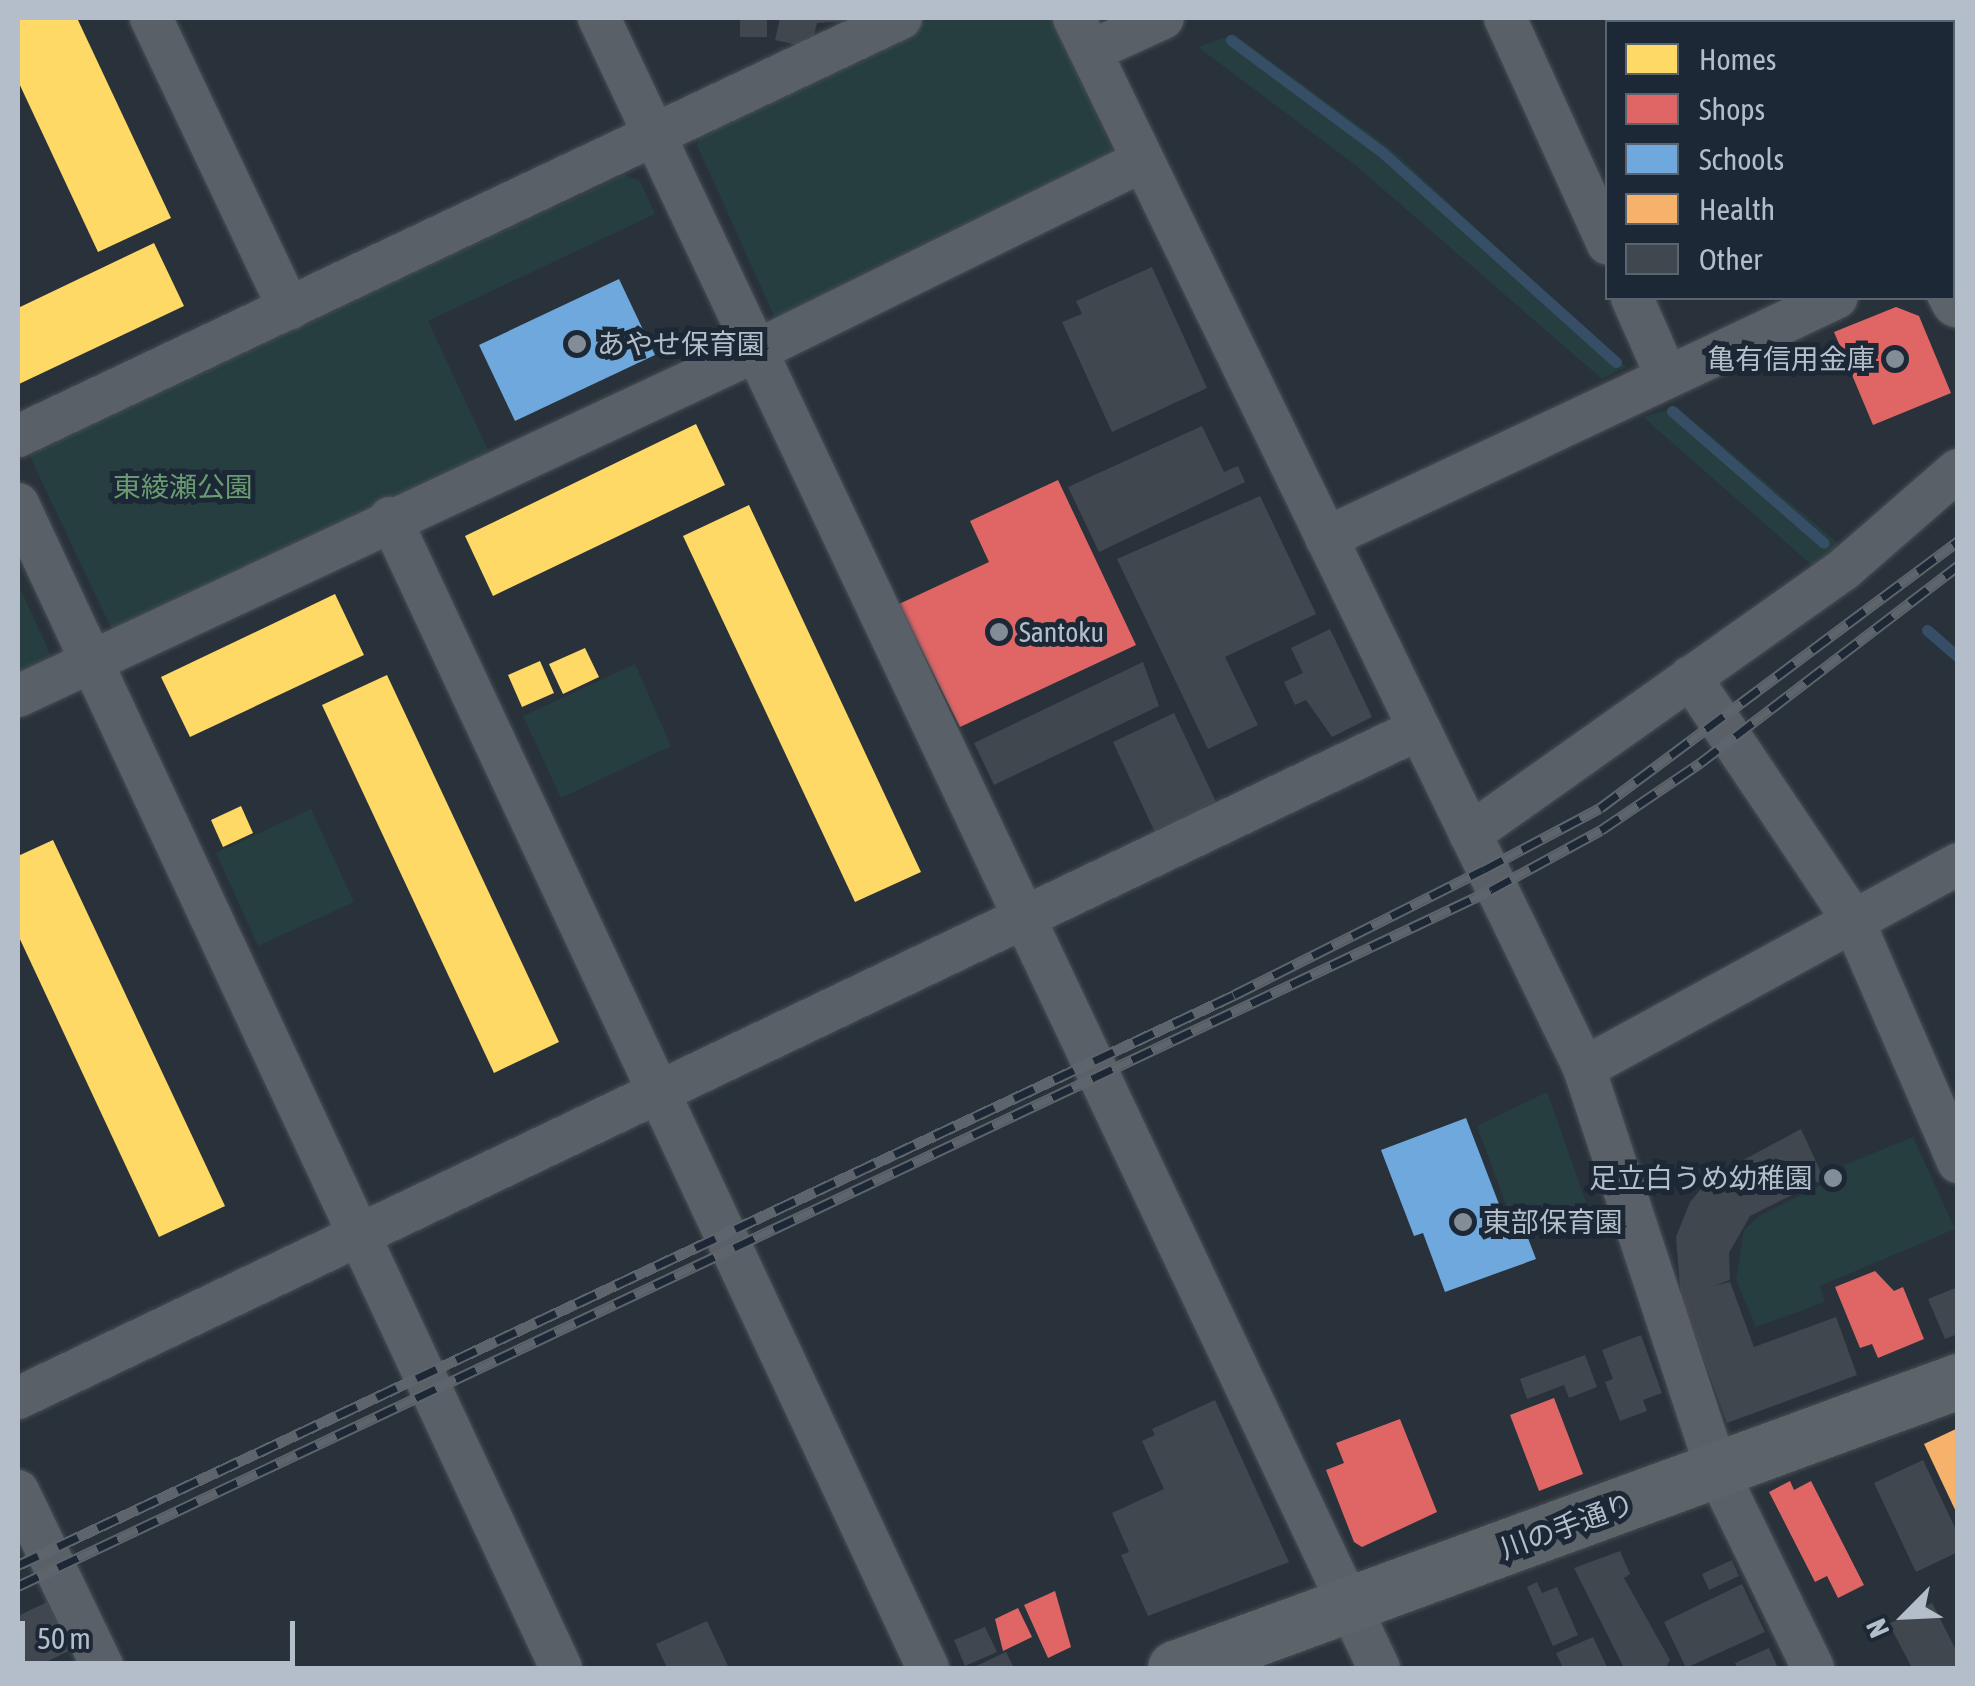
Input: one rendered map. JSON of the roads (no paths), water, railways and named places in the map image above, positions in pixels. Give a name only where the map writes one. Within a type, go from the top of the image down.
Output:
[{"type":"main road","name":"川の手通り","points":[[1175,1668],[1958,1381]]},
{"type":"street","points":[[151,18],[289,309]]},
{"type":"street","points":[[599,18],[1379,1668]]},
{"type":"street","points":[[18,436],[655,138],[901,18]]},
{"type":"street","points":[[1163,18],[1089,38],[1142,161],[1584,1068],[1717,1471],[1813,1668]]},
{"type":"street","points":[[1505,18],[1605,237]]},
{"type":"street","points":[[18,696],[390,518],[756,351],[1142,161]]},
{"type":"street","points":[[1633,300],[1666,375]]},
{"type":"street","points":[[1326,538],[1832,300]]},
{"type":"street","points":[[1470,834],[1844,569],[1958,470]]},
{"type":"street","points":[[18,504],[562,1668]]},
{"type":"street","points":[[390,518],[928,1668]]},
{"type":"street","points":[[1690,678],[1853,920],[1958,1162]]},
{"type":"street","points":[[18,1398],[1420,729]]},
{"type":"street","points":[[1584,1068],[1958,864]]},
{"type":"street","points":[[18,1491],[103,1668]]},
{"type":"waterway","points":[[1231,40],[1383,153],[1616,362]]},
{"type":"waterway","points":[[1672,411],[1824,543]]},
{"type":"waterway","points":[[1927,630],[1958,657]]},
{"type":"railway","points":[[18,1565],[1234,995],[1483,870],[1600,808],[1958,541]]},
{"type":"railway","points":[[18,1586],[1491,890],[1601,830],[1700,763],[1958,566]]},
{"type":"place","name":"あやせ保育園","points":[[577,344]]},
{"type":"place","name":"亀有信用金庫","points":[[1895,359]]},
{"type":"place","name":"Santoku","points":[[999,632]]},
{"type":"place","name":"足立白うめ幼稚園","points":[[1833,1178]]},
{"type":"place","name":"東部保育園","points":[[1463,1222]]},
{"type":"park label","name":"東綾瀬公園","points":[[183,487]]}]
